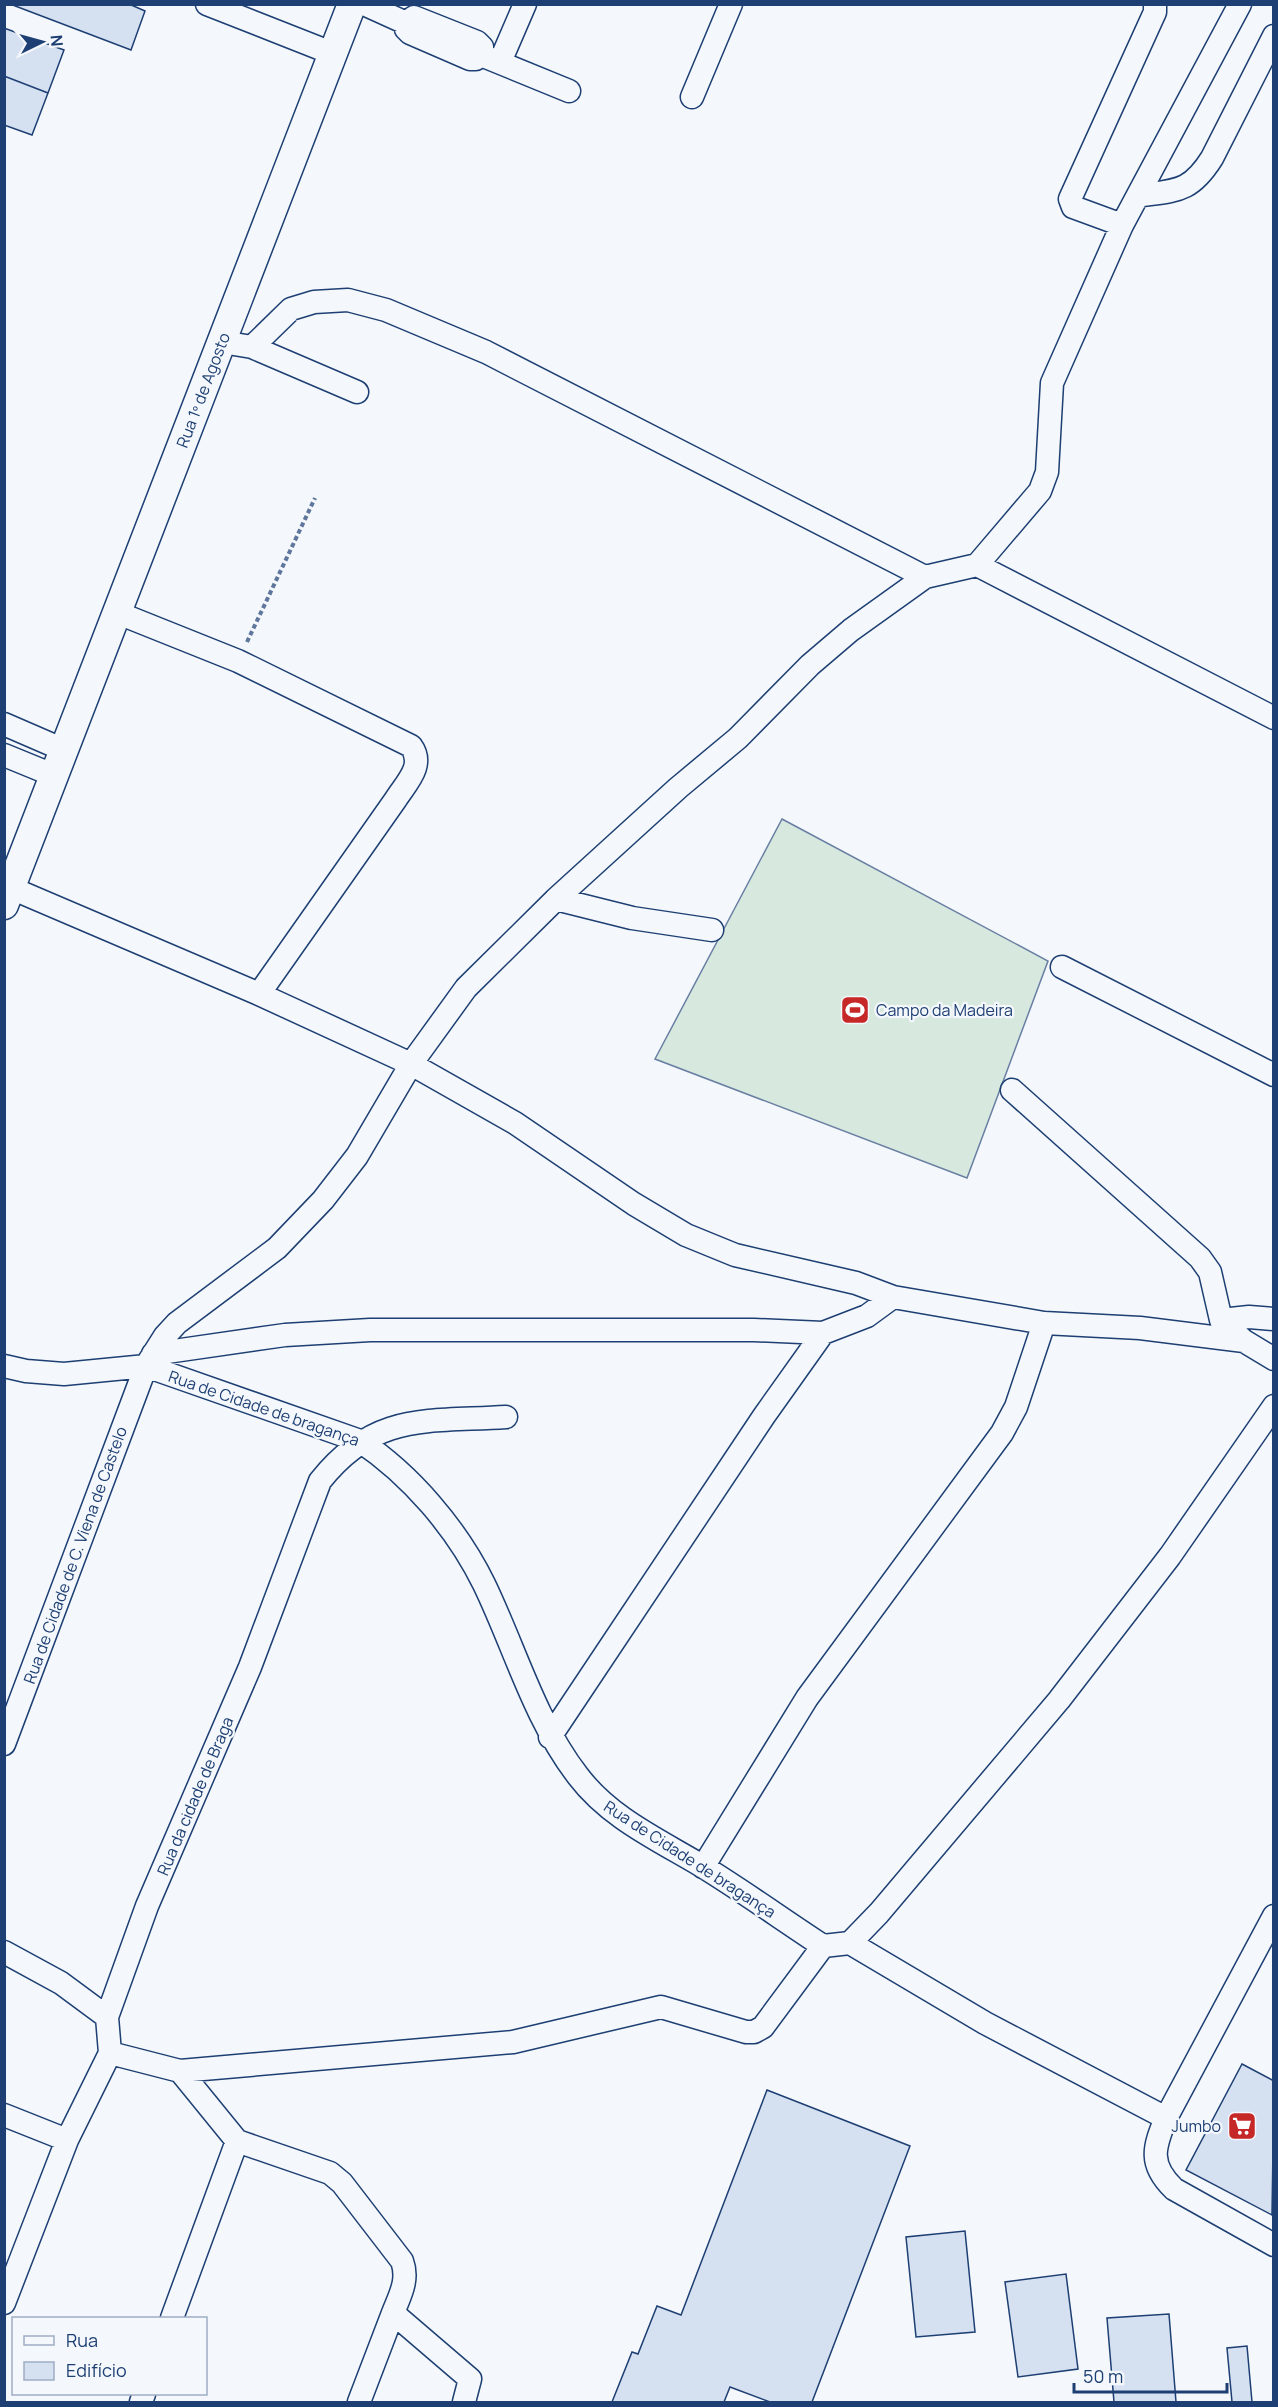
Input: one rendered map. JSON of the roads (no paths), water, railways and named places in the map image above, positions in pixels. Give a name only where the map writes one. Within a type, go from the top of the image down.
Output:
[{"type":"main road","name":"Rua 1º de Agosto","points":[[8,897],[352,4]]},
{"type":"street","points":[[207,4],[334,54]]},
{"type":"street","points":[[491,58],[525,4]]},
{"type":"street","points":[[692,96],[731,4]]},
{"type":"street","points":[[1122,225],[1073,207],[1070,199],[1155,12],[1155,4]]},
{"type":"street","points":[[252,347],[291,309],[314,303],[348,300],[386,310],[486,352],[925,577],[978,565],[1040,491],[1047,472],[1048,405],[1052,383],[1122,225],[1240,4]]},
{"type":"street","points":[[378,7],[406,22],[410,33],[470,59],[491,58],[569,91]]},
{"type":"street","points":[[1138,196],[1183,189],[1200,177],[1274,36]]},
{"type":"street","points":[[222,342],[252,347],[357,392]]},
{"type":"street","points":[[978,565],[1274,718]]},
{"type":"street","name":"Rua de Cidade de C. Viena de Castelo","points":[[4,1744],[150,1360],[171,1328],[277,1248],[323,1200],[357,1156],[411,1064],[466,988],[556,899],[678,788],[738,738],[810,665],[851,630],[925,577]]},
{"type":"street","points":[[118,613],[238,662],[411,746],[417,755],[417,766],[396,800],[259,994]]},
{"type":"street","points":[[4,724],[59,763]]},
{"type":"street","points":[[4,755],[59,763]]},
{"type":"street","points":[[8,897],[259,994],[411,1064],[515,1123],[634,1204],[686,1235],[735,1255],[856,1283],[893,1297],[1044,1323],[1140,1328],[1244,1341]]},
{"type":"street","points":[[556,899],[632,918],[711,930]]},
{"type":"street","points":[[1062,967],[1274,1075]]},
{"type":"street","points":[[1012,1090],[1200,1258],[1210,1272],[1221,1320],[1244,1341],[1274,1359]]},
{"type":"street","points":[[150,1360],[285,1335],[370,1330],[754,1330],[824,1333],[867,1316],[893,1297]]},
{"type":"street","points":[[1221,1320],[1249,1317],[1274,1319]]},
{"type":"street","points":[[704,1867],[807,1698],[1002,1433],[1016,1407],[1044,1323]]},
{"type":"street","points":[[550,1737],[764,1416],[824,1333]]},
{"type":"street","name":"Rua de Cidade de bragança","points":[[4,1366],[26,1371],[64,1374],[150,1360],[360,1441],[397,1470],[451,1528],[483,1582],[550,1737],[579,1778],[609,1810],[704,1867],[823,1946]]},
{"type":"street","points":[[850,1943],[879,1913],[1059,1700],[1170,1556],[1274,1406]]},
{"type":"street","name":"Rua da cidade de Braga","points":[[110,2053],[107,2017],[147,1906],[250,1667],[312,1496],[320,1480],[337,1460],[360,1441],[392,1427],[414,1423],[506,1418]]},
{"type":"street","points":[[1274,1916],[1166,2118],[1155,2145],[1155,2156],[1164,2180],[1174,2189],[1274,2245]]},
{"type":"street","points":[[4,2303],[67,2140],[110,2053],[180,2071],[513,2042],[661,2007],[729,2028],[754,2032],[763,2027],[823,1946],[850,1943],[985,2023],[1166,2118]]},
{"type":"street","points":[[4,1952],[62,1983],[107,2017]]},
{"type":"street","points":[[180,2071],[237,2142],[330,2173],[342,2183],[402,2261],[405,2282],[359,2403]]},
{"type":"street","points":[[4,2115],[67,2140]]},
{"type":"street","points":[[173,2317],[237,2142]]},
{"type":"street","points":[[393,2313],[470,2379],[464,2403]]},
{"type":"place","name":"Campo da Madeira","points":[[855,1010]]},
{"type":"place","name":"Jumbo","points":[[1242,2126]]}]
